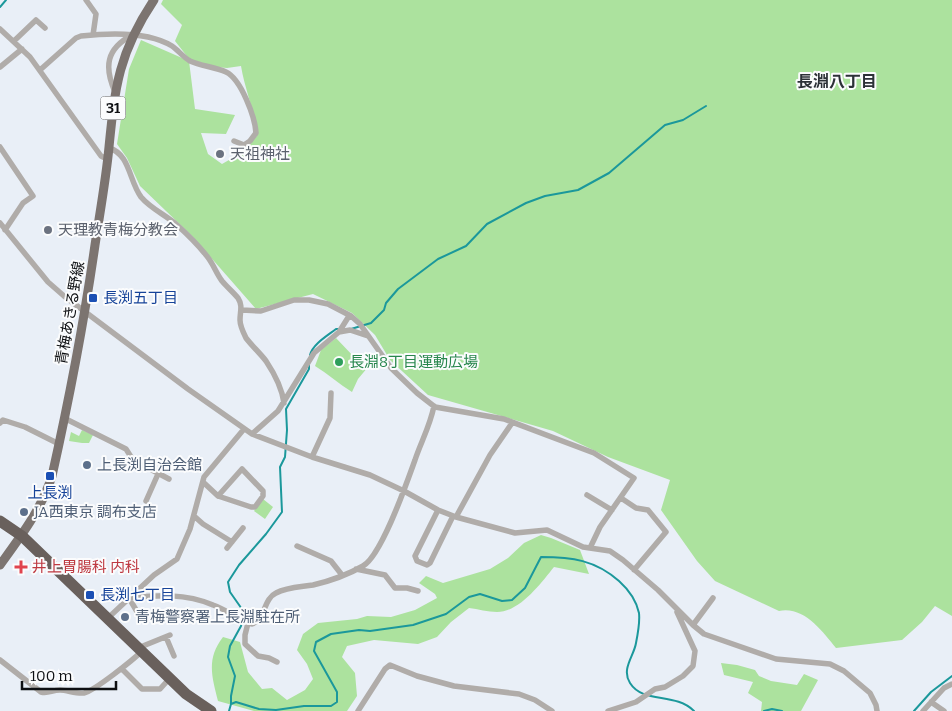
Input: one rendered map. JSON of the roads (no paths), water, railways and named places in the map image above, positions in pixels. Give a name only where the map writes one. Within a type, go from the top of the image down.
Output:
[{"type":"highway","points":[[0,521],[22,536],[170,678],[194,700],[211,711]]},
{"type":"main road","name":"青梅あきる野線","points":[[0,565],[22,536],[45,496],[59,444],[85,310],[109,148],[115,92],[124,54],[154,0]]},
{"type":"street","points":[[86,0],[96,14],[93,35]]},
{"type":"street","points":[[14,41],[36,20],[45,28]]},
{"type":"street","points":[[0,29],[22,49],[40,70],[101,156],[107,159]]},
{"type":"street","points":[[40,70],[76,38],[81,36],[134,34],[155,39],[171,46],[189,60],[228,73],[235,79],[249,106],[256,133],[244,145],[234,141]]},
{"type":"street","points":[[0,67],[22,49]]},
{"type":"street","points":[[0,147],[33,196],[23,203],[5,230]]},
{"type":"street","points":[[109,148],[121,154],[126,162],[137,192],[148,204],[178,226],[207,256],[218,275],[241,303],[240,317],[243,331],[247,340],[272,371],[283,395],[284,403]]},
{"type":"street","points":[[0,223],[48,282],[130,346],[252,434],[312,457],[370,475],[454,517],[515,533],[547,530],[568,541],[590,548],[610,551],[658,590],[704,634],[776,659],[830,664],[844,671],[870,693],[876,704],[877,711]]},
{"type":"street","points":[[242,310],[261,311],[289,302],[309,300],[328,304],[350,316],[362,327],[391,368],[417,393],[434,406],[492,416],[512,423],[594,453],[634,478],[600,527],[590,548]]},
{"type":"street","points":[[252,434],[278,411],[313,354],[339,332],[350,316]]},
{"type":"street","points":[[339,332],[350,330],[370,337]]},
{"type":"street","points":[[312,457],[330,418],[331,393]]},
{"type":"street","points":[[128,598],[170,594],[185,597],[214,605],[252,624],[260,619],[271,595],[279,591],[327,581],[365,565],[372,558],[404,491],[429,427],[434,406]]},
{"type":"street","points":[[64,418],[126,449],[133,460],[169,479]]},
{"type":"street","points":[[0,423],[3,420],[25,426],[59,444]]},
{"type":"street","points":[[438,510],[415,556],[416,561],[428,565],[490,455],[512,423]]},
{"type":"street","points":[[108,618],[154,575],[177,559],[194,516],[204,477],[244,429]]},
{"type":"street","points":[[203,482],[218,496],[251,508],[263,496],[263,492],[242,469],[218,496]]},
{"type":"street","points":[[146,501],[158,474]]},
{"type":"street","points":[[587,495],[612,510]]},
{"type":"street","points":[[621,498],[636,508],[648,510],[666,532],[634,570]]},
{"type":"street","points":[[194,516],[203,524],[232,542]]},
{"type":"street","points":[[227,548],[243,528]]},
{"type":"street","points":[[297,546],[331,561],[342,575]]},
{"type":"street","points":[[356,569],[385,575],[395,588],[407,588],[418,591]]},
{"type":"street","points":[[128,598],[139,615]]},
{"type":"street","points":[[693,625],[713,598]]},
{"type":"street","points":[[608,711],[636,702],[655,689],[665,687],[683,676],[693,666],[695,651],[675,608]]},
{"type":"street","points":[[246,622],[245,644],[258,656],[277,662]]},
{"type":"street","points":[[0,660],[40,692],[46,693],[56,690],[85,693],[122,669],[140,650],[168,636],[174,656]]},
{"type":"street","points":[[358,711],[385,669],[390,666],[454,686],[519,694],[534,700],[552,711]]},
{"type":"street","points":[[122,669],[142,689],[160,689],[170,678]]},
{"type":"street","points":[[923,711],[944,688],[952,684]]},
{"type":"street","points":[[930,702],[944,711]]},
{"type":"waterway","points":[[0,7],[6,0]]},
{"type":"waterway","points":[[351,329],[371,323],[384,310],[386,303],[398,289],[438,259],[466,246],[487,224],[526,203],[545,196],[578,190],[609,173],[665,125],[683,120],[706,106]]},
{"type":"waterway","points":[[310,355],[314,347],[321,340],[336,329],[339,329]]},
{"type":"waterway","points":[[231,704],[235,676],[228,657],[230,646],[241,626],[244,612],[230,592],[228,582],[239,565],[282,512],[280,467],[285,457],[286,409],[309,369],[309,364]]},
{"type":"waterway","points":[[229,711],[231,704],[236,702],[259,709],[276,710],[304,706],[331,706],[337,702],[337,692],[314,651],[316,642],[331,634],[413,625],[446,614],[469,597],[480,594],[502,601],[512,600],[525,588],[541,557],[583,561],[601,568],[623,584],[634,599],[639,613],[635,648],[627,668],[630,683],[643,694],[669,699],[686,705],[694,711]]},
{"type":"waterway","points":[[914,711],[931,692],[952,676]]},
{"type":"waterway","points":[[764,711],[772,709],[782,711]]},
{"type":"place","name":"天祖神社","points":[[220,154]]},
{"type":"place","name":"天理教青梅分教会","points":[[48,230]]},
{"type":"place","name":"長渕五丁目","points":[[93,298]]},
{"type":"place","name":"長淵8丁目運動広場","points":[[339,362]]},
{"type":"place","name":"上長渕自治会館","points":[[87,465]]},
{"type":"place","name":"上長渕","points":[[50,476]]},
{"type":"place","name":"JA西東京 調布支店","points":[[24,512]]},
{"type":"place","name":"井上胃腸科 内科","points":[[21,567]]},
{"type":"place","name":"長渕七丁目","points":[[90,595]]},
{"type":"place","name":"青梅警察署上長淵駐在所","points":[[125,617]]},
{"type":"district","name":"長淵八丁目","points":[[837,81]]}]
